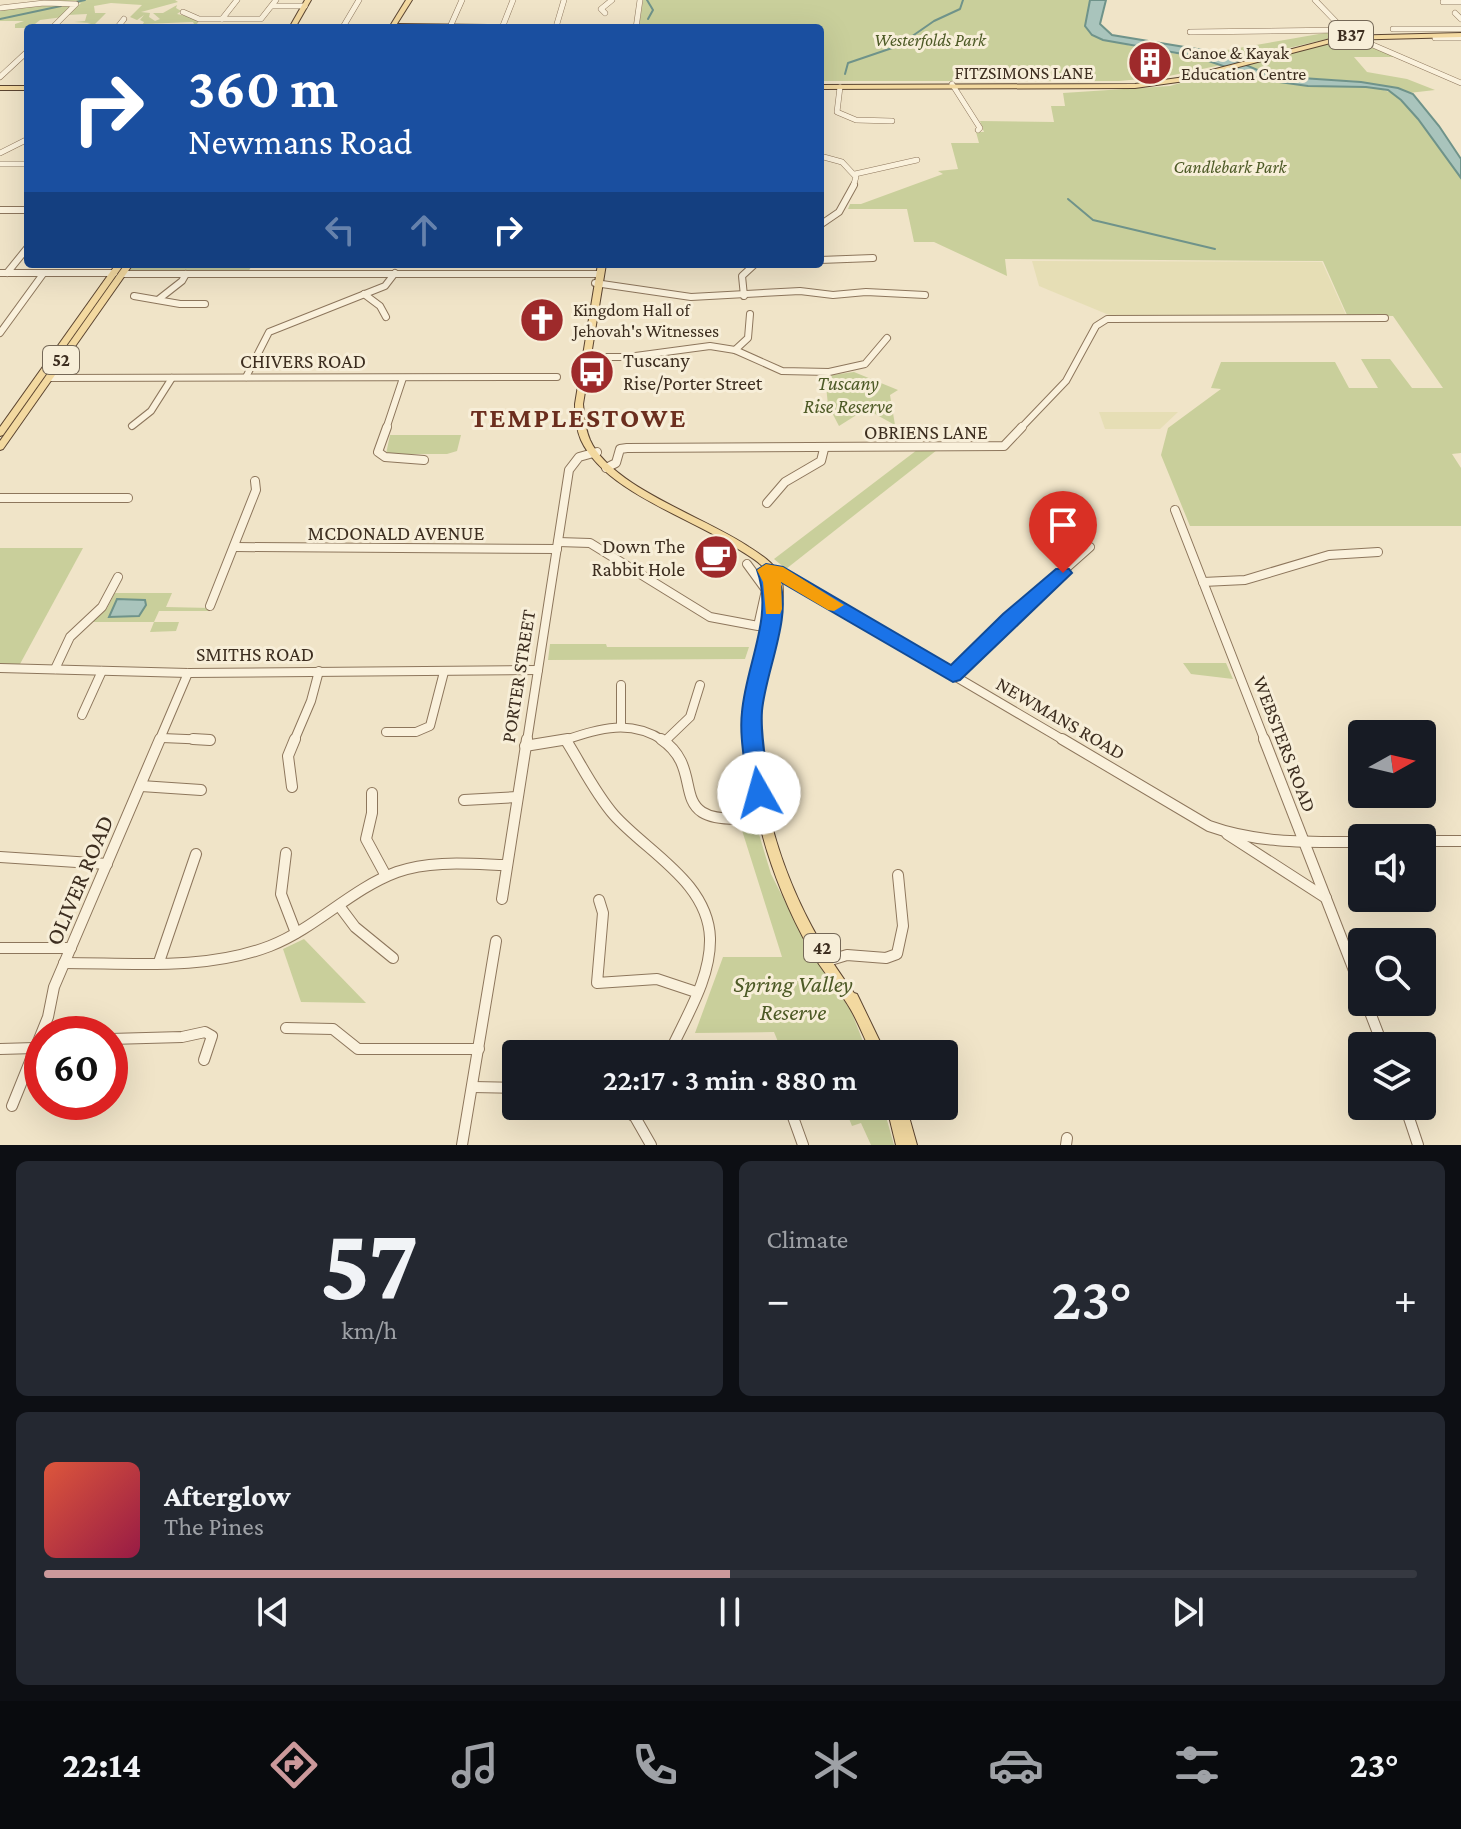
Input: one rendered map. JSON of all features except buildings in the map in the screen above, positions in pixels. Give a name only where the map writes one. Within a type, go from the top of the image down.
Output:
[{"type":"main road","points":[[398,24],[409,3]]},
{"type":"main road","points":[[292,24],[300,4]]},
{"type":"main road","name":"FITZSIMONS LANE","points":[[824,86],[1165,83],[1346,32],[1362,36],[1461,34]]},
{"type":"main road","name":"FITZSIMONS LANE","points":[[824,86],[952,86]]},
{"type":"main road","points":[[0,90],[24,89]]},
{"type":"main road","name":"52","points":[[0,433],[119,270]]},
{"type":"main road","name":"52","points":[[0,447],[119,270]]},
{"type":"main road","points":[[594,453],[580,425],[581,392],[599,274]]},
{"type":"main road","name":"NEWMANS ROAD","points":[[594,453],[650,497],[769,570]]},
{"type":"main road","points":[[769,570],[778,590]]},
{"type":"main road","name":"42","points":[[769,570],[774,591],[772,619]]},
{"type":"main road","name":"42","points":[[778,590],[752,705],[754,753],[763,817],[788,893],[808,938],[854,1003],[872,1040]]},
{"type":"main road","points":[[899,1120],[903,1145]]},
{"type":"main road","points":[[901,1120],[910,1145]]},
{"type":"street","points":[[222,19],[237,0]]},
{"type":"street","points":[[345,24],[359,0]]},
{"type":"street","points":[[451,24],[462,0]]},
{"type":"street","points":[[504,24],[513,0]]},
{"type":"street","points":[[557,24],[564,0]]},
{"type":"street","points":[[605,13],[601,9],[612,0]]},
{"type":"street","points":[[637,24],[640,0]]},
{"type":"street","points":[[1315,0],[1346,32]]},
{"type":"street","points":[[1443,2],[1461,2]]},
{"type":"street","points":[[183,12],[195,18],[259,19],[264,18],[274,3],[300,4]]},
{"type":"street","points":[[1,8],[73,4],[56,24]]},
{"type":"street","points":[[1455,13],[1461,19]]},
{"type":"street","points":[[120,24],[124,19]]},
{"type":"street","points":[[1393,29],[1461,34]]},
{"type":"street","points":[[1190,32],[1346,32]]},
{"type":"street","points":[[1435,38],[1461,34]]},
{"type":"street","points":[[1362,36],[1459,81]]},
{"type":"street","points":[[0,77],[24,55]]},
{"type":"street","points":[[952,86],[980,128],[978,130]]},
{"type":"street","points":[[840,87],[840,99],[836,106],[837,112],[844,117],[892,121]]},
{"type":"street","points":[[0,153],[24,141]]},
{"type":"street","points":[[824,157],[842,162],[855,174],[856,181],[840,214],[824,223]]},
{"type":"street","points":[[855,174],[917,160]]},
{"type":"street","points":[[0,164],[24,164]]},
{"type":"street","points":[[0,210],[24,210]]},
{"type":"street","points":[[3,273],[24,251]]},
{"type":"street","points":[[824,260],[873,258]]},
{"type":"street","points":[[326,274],[330,268]]},
{"type":"street","points":[[530,274],[531,268]]},
{"type":"street","points":[[744,296],[742,276],[751,268]]},
{"type":"street","points":[[3,273],[119,270],[186,274],[599,274],[679,297],[800,291],[833,295],[866,292],[925,295]]},
{"type":"street","points":[[246,377],[269,332],[385,286],[395,273]]},
{"type":"street","points":[[0,333],[43,274]]},
{"type":"street","points":[[159,299],[182,281],[186,274]]},
{"type":"street","points":[[364,294],[380,306],[386,317]]},
{"type":"street","points":[[134,296],[180,304],[205,304]]},
{"type":"street","points":[[735,350],[748,338],[750,314]]},
{"type":"street","name":"OBRIENS LANE","points":[[608,467],[616,463],[620,449],[627,448],[1004,446],[1061,387],[1096,326],[1107,319],[1385,318]]},
{"type":"street","points":[[587,353],[628,357],[694,347],[735,350],[771,369],[816,373],[861,366],[871,359],[887,338]]},
{"type":"street","name":"CHIVERS ROAD","points":[[49,378],[557,377]]},
{"type":"street","points":[[132,426],[151,411],[172,378]]},
{"type":"street","points":[[403,378],[378,452],[385,457],[424,460]]},
{"type":"street","points":[[767,503],[785,482],[821,461],[824,449]]},
{"type":"street","name":"PORTER STREET","points":[[502,899],[569,470],[575,461],[594,453]]},
{"type":"street","points":[[210,606],[256,490],[255,481]]},
{"type":"street","points":[[0,498],[128,498]]},
{"type":"street","name":"WEBSTERS ROAD","points":[[1175,510],[1305,842],[1315,882]]},
{"type":"street","name":"MCDONALD AVENUE","points":[[235,547],[349,550],[593,544],[710,617],[758,626],[766,590],[747,564]]},
{"type":"street","points":[[953,675],[1010,618],[1090,547]]},
{"type":"street","points":[[1203,582],[1238,581],[1323,556],[1378,552]]},
{"type":"street","name":"NEWMANS ROAD","points":[[769,570],[1195,818],[1226,832],[1265,840],[1348,842]]},
{"type":"street","points":[[55,669],[70,637],[102,607],[118,577]]},
{"type":"street","points":[[778,590],[796,583]]},
{"type":"street","name":"SMITHS ROAD","points":[[0,668],[188,673],[538,672]]},
{"type":"street","points":[[82,715],[102,671]]},
{"type":"street","points":[[292,787],[288,756],[311,701],[319,671]]},
{"type":"street","points":[[386,732],[416,732],[430,726],[444,672]]},
{"type":"street","name":"OLIVER ROAD","points":[[47,1016],[64,963],[188,673]]},
{"type":"street","points":[[621,685],[621,725]]},
{"type":"street","points":[[666,740],[686,726],[693,716],[700,685]]},
{"type":"street","points":[[525,746],[545,748],[602,727],[621,725],[640,728],[666,740],[678,758],[693,804],[707,819],[723,824],[763,817]]},
{"type":"street","points":[[162,738],[210,740]]},
{"type":"street","points":[[567,742],[613,814],[698,899],[707,918],[710,937],[707,963],[675,1040]]},
{"type":"street","points":[[141,786],[201,790]]},
{"type":"street","points":[[372,793],[372,813],[366,839],[386,876]]},
{"type":"street","points":[[464,800],[517,797]]},
{"type":"street","name":"NEWMANS ROAD","points":[[1226,832],[1244,847],[1315,882],[1327,898],[1348,954]]},
{"type":"street","points":[[1436,841],[1461,841]]},
{"type":"street","points":[[286,853],[278,889],[286,916],[296,933]]},
{"type":"street","points":[[159,962],[196,854]]},
{"type":"street","points":[[0,857],[107,864]]},
{"type":"street","points":[[64,963],[159,962],[242,956],[272,946],[296,933],[386,876],[433,866],[506,865]]},
{"type":"street","points":[[827,961],[853,954],[886,958],[897,954],[901,943],[902,905],[898,875]]},
{"type":"street","points":[[599,900],[603,913],[597,983],[657,979],[696,992]]},
{"type":"street","points":[[340,907],[355,927],[393,958]]},
{"type":"street","points":[[462,1145],[496,941]]},
{"type":"street","points":[[0,948],[71,948]]},
{"type":"street","points":[[286,1028],[334,1028],[342,1031],[358,1049],[479,1049]]},
{"type":"street","points":[[128,1038],[182,1037],[205,1032],[212,1036],[204,1060]]},
{"type":"street","points":[[0,1049],[24,1046]]},
{"type":"street","name":"OLIVER ROAD","points":[[12,1106],[24,1078]]},
{"type":"street","points":[[473,1087],[502,1088]]},
{"type":"street","points":[[642,1120],[651,1145]]},
{"type":"street","points":[[794,1120],[803,1145]]},
{"type":"street","points":[[1410,1120],[1418,1145]]},
{"type":"shaded area","points":[[1032,261],[1322,262],[1346,315],[1109,315],[1039,286]]},
{"type":"shaded area","points":[[1099,412],[1178,412],[1160,429],[1105,429]]},
{"type":"green space","points":[[57,0],[175,0],[178,2],[141,12],[150,13],[149,17],[155,21],[160,19],[153,13],[163,13],[177,5],[176,8],[181,11],[177,14],[201,19],[197,24],[143,24],[140,20],[144,15],[137,20],[130,17],[142,5],[111,3],[94,6],[95,13],[106,13],[95,24],[74,22],[85,21],[87,14],[67,15],[81,3]]},
{"type":"green space","name":"Westerfolds Park","points":[[643,0],[1092,0],[1098,37],[1221,65],[1164,77],[1119,81],[824,81],[824,24],[640,24]]},
{"type":"green space","points":[[73,4],[63,17],[24,24],[24,28],[15,28],[15,24],[24,21],[0,21],[0,9]]},
{"type":"green space","points":[[1342,30],[1348,34],[1234,61],[1215,52]]},
{"type":"green space","points":[[1348,39],[1398,57],[1354,57],[1367,72],[1407,79],[1435,90],[1409,93],[1357,81],[1272,76],[1242,65]]},
{"type":"green space","name":"Candlebark Park","points":[[1232,68],[1264,80],[1308,86],[1375,87],[1395,94],[1418,119],[1461,178],[1461,453],[1452,454],[1461,468],[1461,526],[1190,526],[1161,455],[1168,428],[1221,389],[1211,388],[1221,362],[1335,362],[1349,388],[1378,388],[1361,359],[1390,359],[1412,388],[1443,388],[1393,316],[1347,315],[1323,261],[1005,259],[1007,276],[934,242],[914,242],[907,209],[848,209],[850,204],[861,204],[943,174],[938,171],[958,169],[951,143],[979,143],[976,132],[984,132],[980,121],[1054,122],[1051,106],[1065,106],[1063,93],[1170,86]]},
{"type":"green space","points":[[130,268],[250,268],[249,271],[128,271]]},
{"type":"green space","name":"Tuscany Rise Reserve","points":[[854,372],[898,390],[890,395],[895,425],[866,409],[839,426],[828,405],[825,376]]},
{"type":"green space","points":[[390,435],[461,435],[457,451],[447,454],[386,454]]},
{"type":"green space","points":[[917,450],[937,450],[786,569],[774,559]]},
{"type":"green space","points":[[0,548],[83,548],[20,664],[0,664]]},
{"type":"green space","points":[[115,593],[172,593],[166,607],[211,608],[210,611],[159,611],[154,622],[91,622],[107,608]]},
{"type":"green space","points":[[154,622],[179,622],[176,631],[150,632]]},
{"type":"green space","points":[[550,644],[749,647],[745,659],[548,660]]},
{"type":"green space","points":[[1183,663],[1226,663],[1233,679],[1191,674]]},
{"type":"green space","name":"Spring Valley Reserve","points":[[755,821],[771,874],[807,945],[851,1011],[862,1040],[777,1040],[774,1032],[695,1033],[723,957],[782,957],[740,824]]},
{"type":"green space","points":[[304,939],[366,1003],[301,1002],[283,949]]},
{"type":"green space","points":[[850,1120],[887,1120],[894,1145],[871,1145],[861,1123],[852,1126]]},
{"type":"water","points":[[1090,0],[1106,0],[1100,24],[1112,35],[1215,52],[1272,76],[1361,82],[1398,88],[1413,94],[1461,159],[1461,178],[1418,119],[1388,90],[1308,86],[1264,80],[1194,56],[1103,40],[1092,35],[1085,26]]},
{"type":"water","points":[[117,599],[145,600],[146,605],[139,616],[109,617]]},
{"type":"waterway","points":[[76,2],[85,0]]},
{"type":"waterway","points":[[647,0],[653,10],[648,19]]},
{"type":"waterway","points":[[845,74],[848,63],[898,46],[934,21],[960,9],[963,0]]},
{"type":"waterway","points":[[0,19],[61,6]]},
{"type":"waterway","points":[[1068,199],[1093,220],[1215,249]]},
{"type":"slow traffic","points":[[773,609],[774,591],[766,570],[776,571],[834,605]]},
{"type":"place","name":"Canoe & Kayak Education Centre","points":[[1150,63]]},
{"type":"place","name":"Kingdom Hall of Jehovah's Witnesses","points":[[542,320]]},
{"type":"place","name":"Tuscany Rise/Porter Street","points":[[592,372]]},
{"type":"place","name":"Down The Rabbit Hole","points":[[716,557]]},
{"type":"district","name":"TEMPLESTOWE","points":[[579,417]]},
{"type":"route","points":[[759,793],[751,715],[757,674],[774,605],[772,582],[766,570],[776,571],[953,675],[1010,618],[1063,573]]}]
